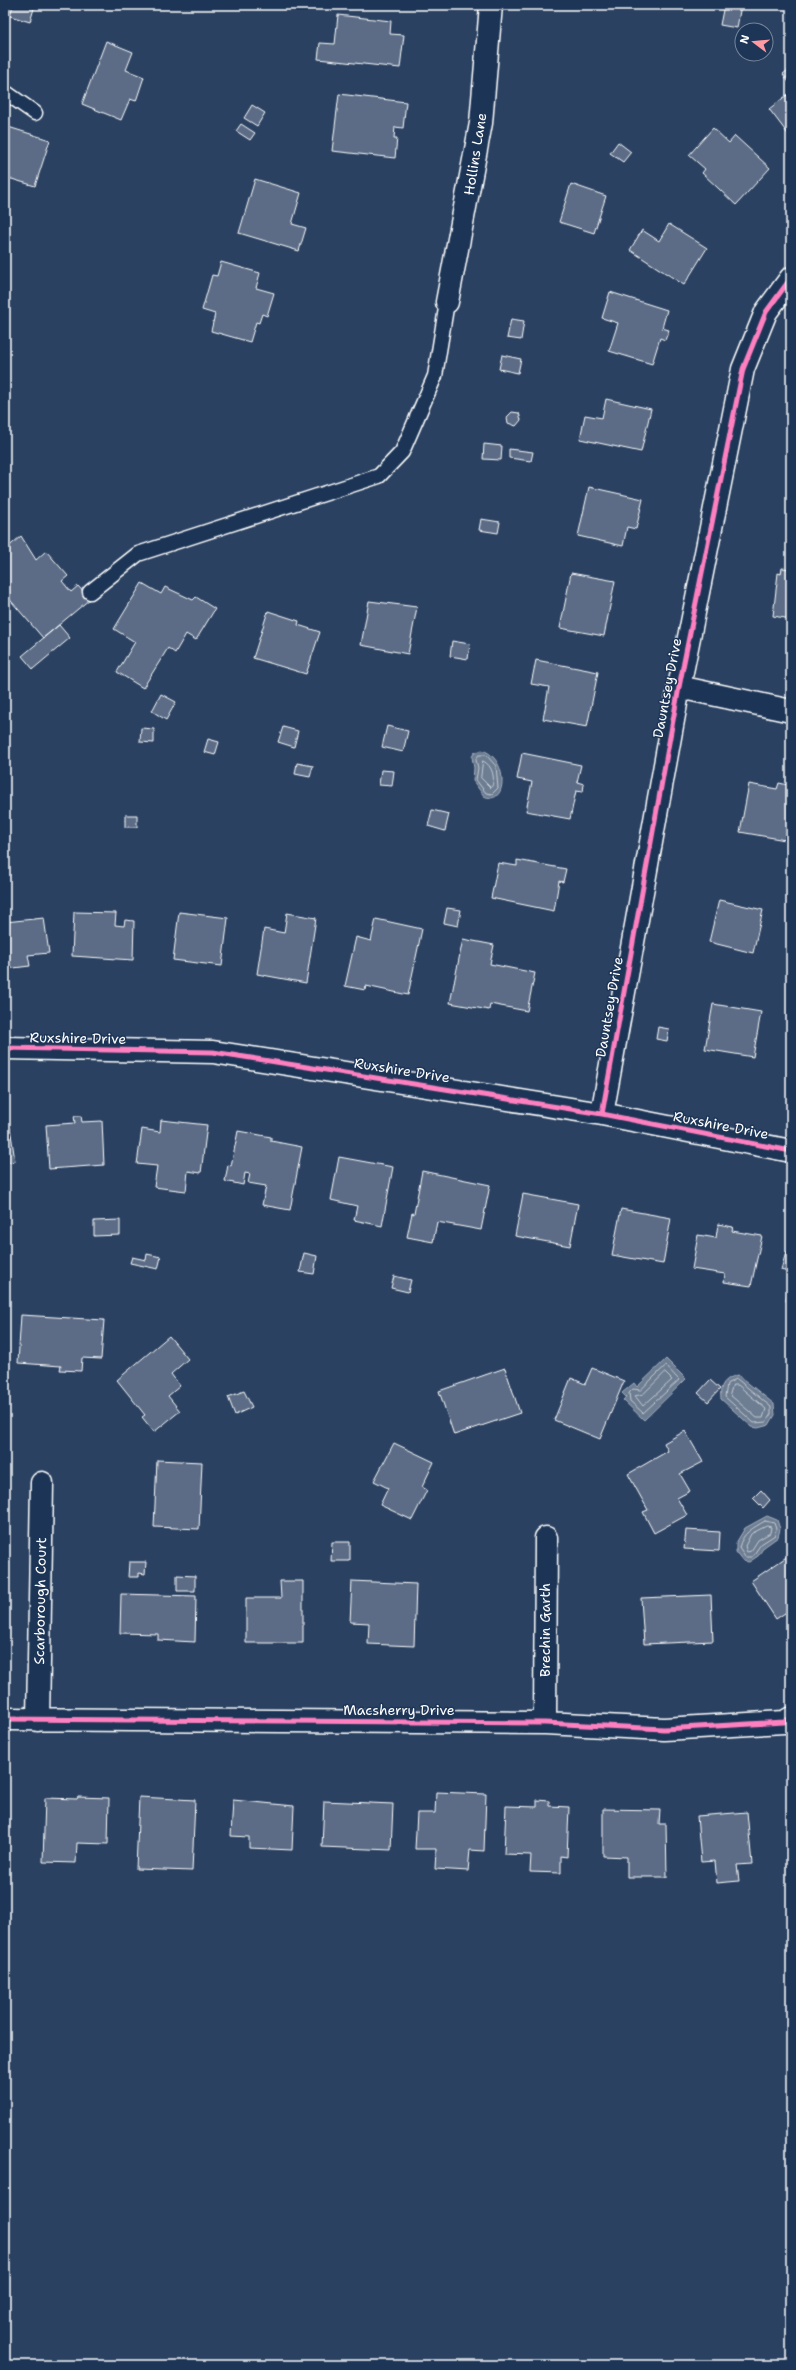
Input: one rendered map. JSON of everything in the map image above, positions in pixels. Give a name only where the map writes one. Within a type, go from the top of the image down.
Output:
[{"type":"street","name":"Hollins Lane","points":[[447,302],[481,123],[492,5]]},
{"type":"street","name":"Dauntsey Drive","points":[[602,1114],[679,687],[743,369],[766,312],[791,278]]},
{"type":"street","points":[[679,687],[791,711]]},
{"type":"street","name":"Ruxshire Drive","points":[[5,1048],[214,1052],[602,1114],[791,1151]]},
{"type":"street","name":"Scarborough Court","points":[[38,1720],[42,1483]]},
{"type":"street","name":"Brechin Garth","points":[[545,1723],[546,1538]]},
{"type":"street","name":"Macsherry Drive","points":[[5,1719],[545,1723],[664,1729],[784,1722],[791,1718]]},
{"type":"lane","points":[[5,92],[35,113]]},
{"type":"lane","points":[[90,592],[138,554],[379,476],[402,452],[435,376],[447,302]]},
{"type":"water","points":[[482,750],[491,755],[497,762],[501,771],[501,789],[498,795],[492,798],[484,796],[473,781],[474,768],[472,757],[474,753]]},
{"type":"water","points":[[666,1359],[686,1379],[644,1420],[623,1400],[626,1397],[622,1393],[634,1383],[637,1387]]},
{"type":"water","points":[[738,1375],[774,1404],[775,1415],[769,1425],[758,1428],[752,1427],[721,1399],[722,1386],[726,1380]]},
{"type":"water","points":[[767,1516],[777,1520],[780,1529],[778,1537],[764,1547],[758,1556],[749,1562],[743,1561],[736,1552],[736,1543],[745,1528]]},
{"type":"building","points":[[13,5],[35,5],[30,22],[10,16]]},
{"type":"building","points":[[724,5],[741,5],[738,22],[734,22],[734,27],[720,25]]},
{"type":"building","points":[[338,15],[391,21],[390,34],[404,35],[400,68],[318,59],[320,43],[335,44]]},
{"type":"building","points":[[106,41],[133,52],[126,70],[144,77],[136,101],[130,99],[121,120],[82,104]]},
{"type":"building","points":[[791,68],[791,85],[783,74]]},
{"type":"building","points":[[791,92],[791,138],[769,109]]},
{"type":"building","points":[[339,94],[406,102],[403,128],[395,127],[394,138],[397,138],[395,158],[332,151]]},
{"type":"building","points":[[252,105],[265,113],[257,126],[244,118]]},
{"type":"building","points":[[241,124],[255,133],[250,140],[236,131]]},
{"type":"building","points":[[5,126],[50,140],[35,186],[5,177]]},
{"type":"building","points":[[713,128],[729,143],[735,136],[770,168],[736,205],[702,173],[705,169],[689,155]]},
{"type":"building","points":[[618,142],[631,152],[623,162],[610,153]]},
{"type":"building","points":[[255,179],[301,193],[292,224],[306,228],[299,251],[239,233]]},
{"type":"building","points":[[571,184],[606,196],[594,233],[559,222]]},
{"type":"building","points":[[669,224],[707,248],[684,285],[630,250],[642,230],[659,241]]},
{"type":"building","points":[[221,262],[260,273],[256,288],[274,293],[267,316],[262,314],[259,323],[256,322],[250,342],[211,331],[215,314],[202,310],[212,275],[217,276]]},
{"type":"building","points":[[610,292],[667,310],[662,328],[669,330],[665,340],[660,338],[652,364],[609,351],[618,323],[602,318]]},
{"type":"building","points":[[511,319],[524,321],[521,340],[507,338]]},
{"type":"building","points":[[502,355],[521,359],[518,373],[499,369]]},
{"type":"building","points":[[606,399],[651,409],[641,452],[580,439],[585,415],[602,418]]},
{"type":"building","points":[[512,412],[519,413],[521,420],[516,426],[508,423],[507,417]]},
{"type":"building","points":[[484,444],[502,446],[501,460],[483,459]]},
{"type":"building","points":[[509,449],[533,452],[531,461],[509,458]]},
{"type":"building","points":[[589,487],[643,499],[636,529],[627,527],[623,546],[578,536]]},
{"type":"building","points":[[481,519],[500,522],[498,533],[479,530]]},
{"type":"building","points":[[21,536],[36,560],[46,551],[68,576],[62,581],[71,592],[78,586],[90,599],[43,638],[5,594],[5,550]]},
{"type":"building","points":[[782,568],[791,569],[791,619],[773,616],[778,573],[781,574]]},
{"type":"building","points":[[571,573],[615,581],[604,636],[560,628]]},
{"type":"building","points":[[142,583],[161,594],[165,587],[193,600],[196,597],[215,609],[196,640],[186,634],[175,653],[168,648],[143,688],[117,672],[135,642],[114,629]]},
{"type":"building","points":[[369,601],[417,607],[408,654],[361,645]]},
{"type":"building","points":[[268,611],[299,621],[298,625],[320,632],[306,674],[253,658]]},
{"type":"building","points":[[59,625],[70,638],[33,669],[22,656]]},
{"type":"building","points":[[452,641],[470,644],[468,659],[450,656]]},
{"type":"building","points":[[536,660],[598,672],[587,727],[543,719],[549,687],[531,684]]},
{"type":"building","points":[[161,694],[176,702],[166,720],[152,711]]},
{"type":"building","points":[[387,726],[408,731],[403,752],[382,747]]},
{"type":"building","points":[[283,727],[298,731],[294,747],[278,742]]},
{"type":"building","points":[[141,728],[154,729],[154,743],[140,742]]},
{"type":"building","points":[[208,739],[219,742],[215,755],[204,752]]},
{"type":"building","points":[[522,753],[581,765],[577,782],[584,784],[583,792],[576,791],[570,819],[526,811],[532,782],[517,779]]},
{"type":"building","points":[[297,763],[313,766],[310,777],[295,774]]},
{"type":"building","points":[[381,770],[394,771],[392,786],[379,785]]},
{"type":"building","points":[[779,783],[788,785],[787,790],[791,791],[791,841],[740,832],[749,784],[777,789]]},
{"type":"building","points":[[432,810],[449,814],[445,831],[428,826]]},
{"type":"building","points":[[125,815],[137,815],[137,827],[125,827]]},
{"type":"building","points":[[517,860],[566,869],[563,882],[559,881],[554,911],[491,898],[498,863],[517,866]]},
{"type":"building","points":[[719,900],[763,910],[753,953],[709,942]]},
{"type":"building","points":[[447,908],[461,910],[458,926],[444,923]]},
{"type":"building","points":[[74,912],[116,913],[115,925],[124,926],[125,920],[134,921],[133,960],[72,956]]},
{"type":"building","points":[[179,912],[228,918],[222,966],[173,960]]},
{"type":"building","points":[[287,913],[316,918],[306,983],[257,974],[264,929],[284,933]]},
{"type":"building","points":[[44,918],[49,953],[28,955],[30,966],[5,969],[5,922]]},
{"type":"building","points":[[376,919],[422,929],[408,995],[366,986],[365,990],[345,986],[356,937],[371,941]]},
{"type":"building","points":[[463,939],[494,945],[490,964],[535,973],[527,1011],[490,1004],[489,1010],[450,1003]]},
{"type":"building","points":[[713,1004],[761,1012],[753,1057],[705,1049]]},
{"type":"building","points":[[658,1027],[669,1029],[667,1041],[656,1039]]},
{"type":"building","points":[[74,1116],[81,1116],[82,1122],[102,1121],[104,1165],[49,1169],[46,1125],[75,1123]]},
{"type":"building","points":[[161,1120],[207,1125],[201,1173],[188,1171],[186,1191],[154,1187],[157,1166],[137,1164],[142,1129],[160,1132]]},
{"type":"building","points":[[10,1127],[15,1161],[5,1163],[5,1128]]},
{"type":"building","points":[[238,1131],[271,1137],[271,1141],[302,1147],[290,1210],[262,1205],[266,1186],[248,1183],[250,1174],[245,1173],[243,1185],[225,1181],[228,1165],[231,1166]]},
{"type":"building","points":[[339,1157],[393,1167],[382,1226],[354,1220],[357,1206],[331,1200]]},
{"type":"building","points":[[422,1171],[490,1185],[481,1230],[437,1222],[433,1242],[407,1237],[412,1213],[414,1214]]},
{"type":"building","points":[[523,1194],[578,1204],[570,1246],[515,1236]]},
{"type":"building","points":[[621,1209],[671,1218],[663,1264],[612,1255]]},
{"type":"building","points":[[120,1220],[120,1235],[94,1236],[94,1221]]},
{"type":"building","points":[[718,1224],[733,1227],[732,1231],[762,1236],[751,1286],[724,1282],[725,1274],[692,1269],[698,1235],[716,1238]]},
{"type":"building","points":[[786,1252],[791,1253],[791,1273],[781,1270]]},
{"type":"building","points":[[304,1253],[317,1256],[314,1274],[300,1272]]},
{"type":"building","points":[[147,1254],[161,1257],[158,1269],[130,1263],[132,1257],[146,1260]]},
{"type":"building","points":[[394,1276],[411,1280],[408,1292],[391,1288]]},
{"type":"building","points":[[789,1286],[791,1286],[791,1302],[786,1301]]},
{"type":"building","points":[[21,1315],[104,1320],[101,1359],[82,1358],[81,1371],[60,1370],[61,1366],[18,1363]]},
{"type":"building","points":[[169,1336],[188,1359],[171,1374],[180,1386],[168,1396],[180,1411],[154,1432],[142,1417],[145,1415],[117,1380]]},
{"type":"building","points":[[505,1368],[520,1413],[454,1435],[439,1391]]},
{"type":"building","points":[[592,1368],[624,1381],[600,1439],[554,1420],[571,1378],[585,1384]]},
{"type":"building","points":[[710,1380],[720,1389],[708,1402],[698,1393]]},
{"type":"building","points":[[244,1391],[252,1407],[235,1415],[228,1397]]},
{"type":"building","points":[[685,1431],[703,1462],[680,1474],[690,1491],[677,1498],[687,1515],[654,1533],[643,1512],[648,1510],[628,1474],[668,1451],[664,1443]]},
{"type":"building","points":[[394,1443],[434,1462],[422,1487],[427,1490],[412,1520],[380,1505],[388,1488],[374,1481]]},
{"type":"building","points":[[157,1460],[202,1462],[199,1529],[154,1527]]},
{"type":"building","points":[[761,1490],[770,1500],[763,1508],[753,1498]]},
{"type":"building","points":[[686,1530],[720,1532],[719,1551],[684,1549]]},
{"type":"building","points":[[332,1542],[350,1542],[350,1561],[331,1561]]},
{"type":"building","points":[[791,1554],[791,1609],[776,1619],[751,1581]]},
{"type":"building","points":[[129,1562],[146,1562],[145,1574],[139,1573],[139,1577],[128,1577]]},
{"type":"building","points":[[177,1575],[195,1576],[195,1591],[177,1591]]},
{"type":"building","points":[[280,1581],[303,1581],[303,1643],[246,1643],[246,1598],[281,1598]]},
{"type":"building","points":[[352,1581],[416,1584],[414,1646],[368,1644],[369,1623],[350,1622]]},
{"type":"building","points":[[121,1594],[196,1596],[195,1642],[158,1640],[158,1634],[120,1633]]},
{"type":"building","points":[[711,1595],[713,1641],[644,1644],[641,1598]]},
{"type":"building","points":[[436,1792],[486,1794],[484,1851],[470,1850],[468,1871],[435,1869],[436,1849],[415,1849],[417,1813],[435,1813]]},
{"type":"building","points":[[78,1797],[109,1798],[108,1844],[77,1843],[76,1863],[43,1862],[45,1798],[77,1799]]},
{"type":"building","points":[[139,1797],[195,1800],[192,1871],[136,1869]]},
{"type":"building","points":[[233,1800],[294,1806],[292,1850],[249,1848],[249,1837],[231,1836]]},
{"type":"building","points":[[537,1800],[549,1801],[549,1806],[569,1807],[567,1857],[561,1856],[561,1873],[530,1872],[531,1855],[504,1854],[506,1806],[537,1807]]},
{"type":"building","points":[[324,1801],[393,1804],[391,1850],[322,1847]]},
{"type":"building","points":[[603,1809],[660,1810],[659,1824],[666,1824],[667,1877],[627,1877],[627,1857],[603,1856]]},
{"type":"building","points":[[747,1812],[752,1864],[737,1865],[739,1881],[717,1883],[715,1861],[701,1862],[697,1816]]},
{"type":"cycle path","points":[[602,1114],[679,687],[743,369],[766,312],[791,278]]},
{"type":"cycle path","points":[[5,1048],[213,1052],[602,1114],[791,1151]]},
{"type":"cycle path","points":[[5,1719],[545,1723],[664,1729],[784,1722],[791,1718]]}]
